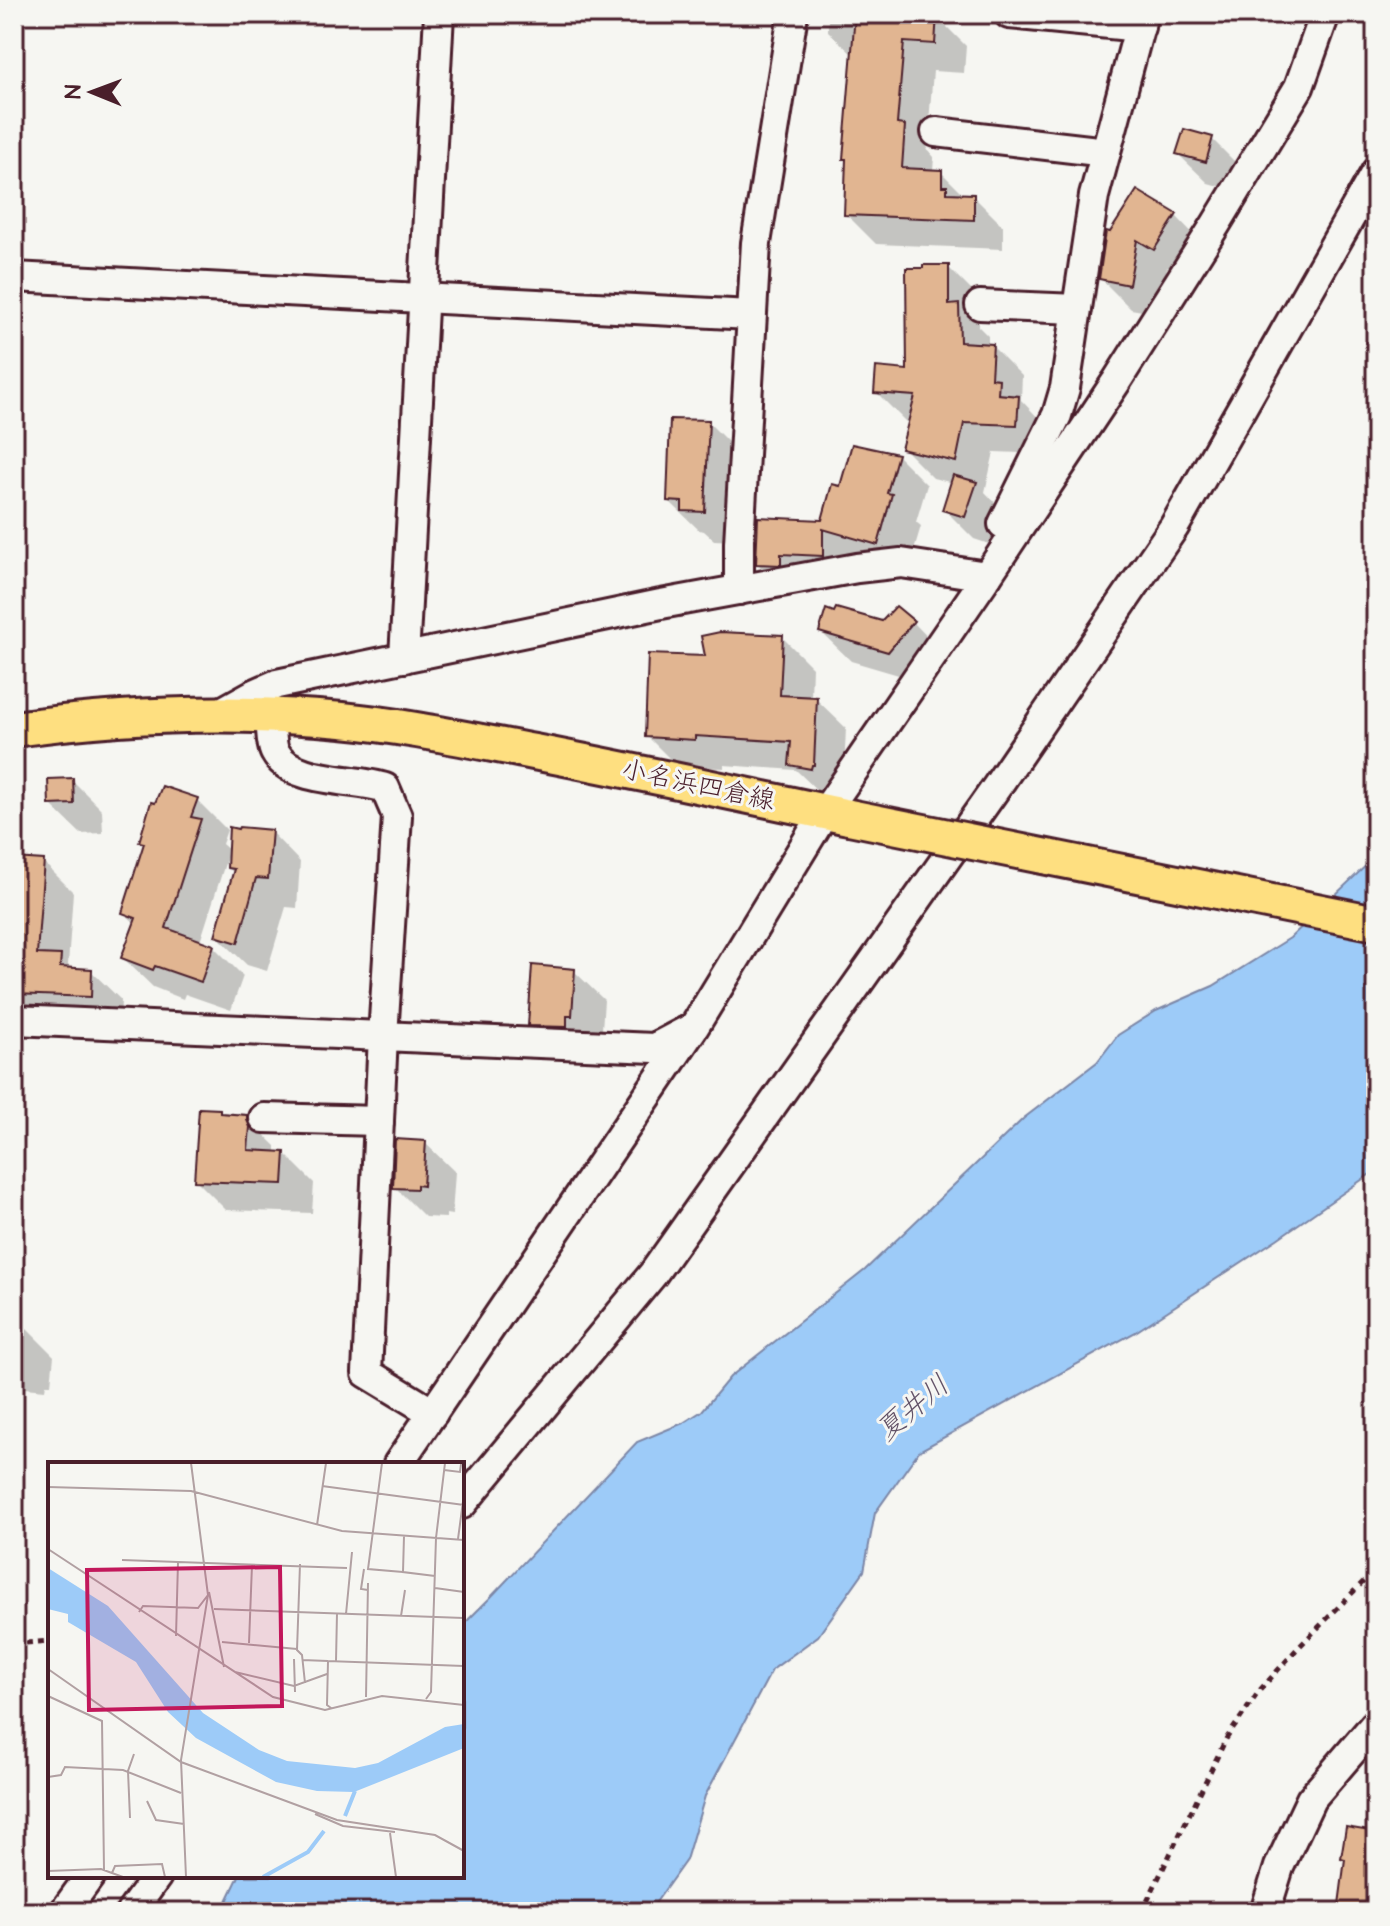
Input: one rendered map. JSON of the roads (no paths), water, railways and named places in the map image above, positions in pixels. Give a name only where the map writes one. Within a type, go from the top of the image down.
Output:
[{"type":"main road","name":"小名浜四倉線","points":[[14,729],[158,715],[270,715],[405,727],[1376,923]]},
{"type":"street","points":[[404,658],[439,14]]},
{"type":"street","points":[[739,590],[739,543],[758,222],[793,14]]},
{"type":"street","points":[[993,566],[999,534],[1057,415],[1065,388],[1094,196],[1142,20],[1009,14]]},
{"type":"street","points":[[399,1462],[837,815],[993,566],[1116,382],[1299,87],[1325,14]]},
{"type":"street","points":[[936,132],[1106,152]]},
{"type":"street","points":[[464,1502],[653,1274],[998,785],[1174,527],[1376,172]]},
{"type":"street","points":[[14,277],[751,315]]},
{"type":"street","points":[[980,305],[1077,309]]},
{"type":"street","points":[[216,715],[277,684],[661,604],[857,568],[901,563],[993,566]]},
{"type":"street","points":[[270,715],[274,752],[290,768],[318,777],[371,783],[385,788],[397,816],[367,1373],[433,1413]]},
{"type":"street","points":[[14,1020],[654,1048],[694,1027]]},
{"type":"street","points":[[264,1118],[379,1121]]},
{"type":"street","points":[[1265,1912],[1279,1867],[1311,1799],[1376,1723]]},
{"type":"street","points":[[64,1912],[89,1878]]},
{"type":"street","points":[[131,1912],[156,1878]]},
{"type":"water","name":"夏井川","points":[[1376,856],[1376,1170],[1134,1333],[919,1451],[875,1513],[864,1571],[818,1636],[772,1670],[705,1796],[686,1860],[649,1912],[214,1912],[227,1901],[238,1878],[464,1878],[464,1624],[637,1442],[683,1423],[702,1411],[730,1377],[865,1270],[1024,1118],[1097,1062],[1118,1035],[1156,1011],[1213,986],[1290,938]]}]
